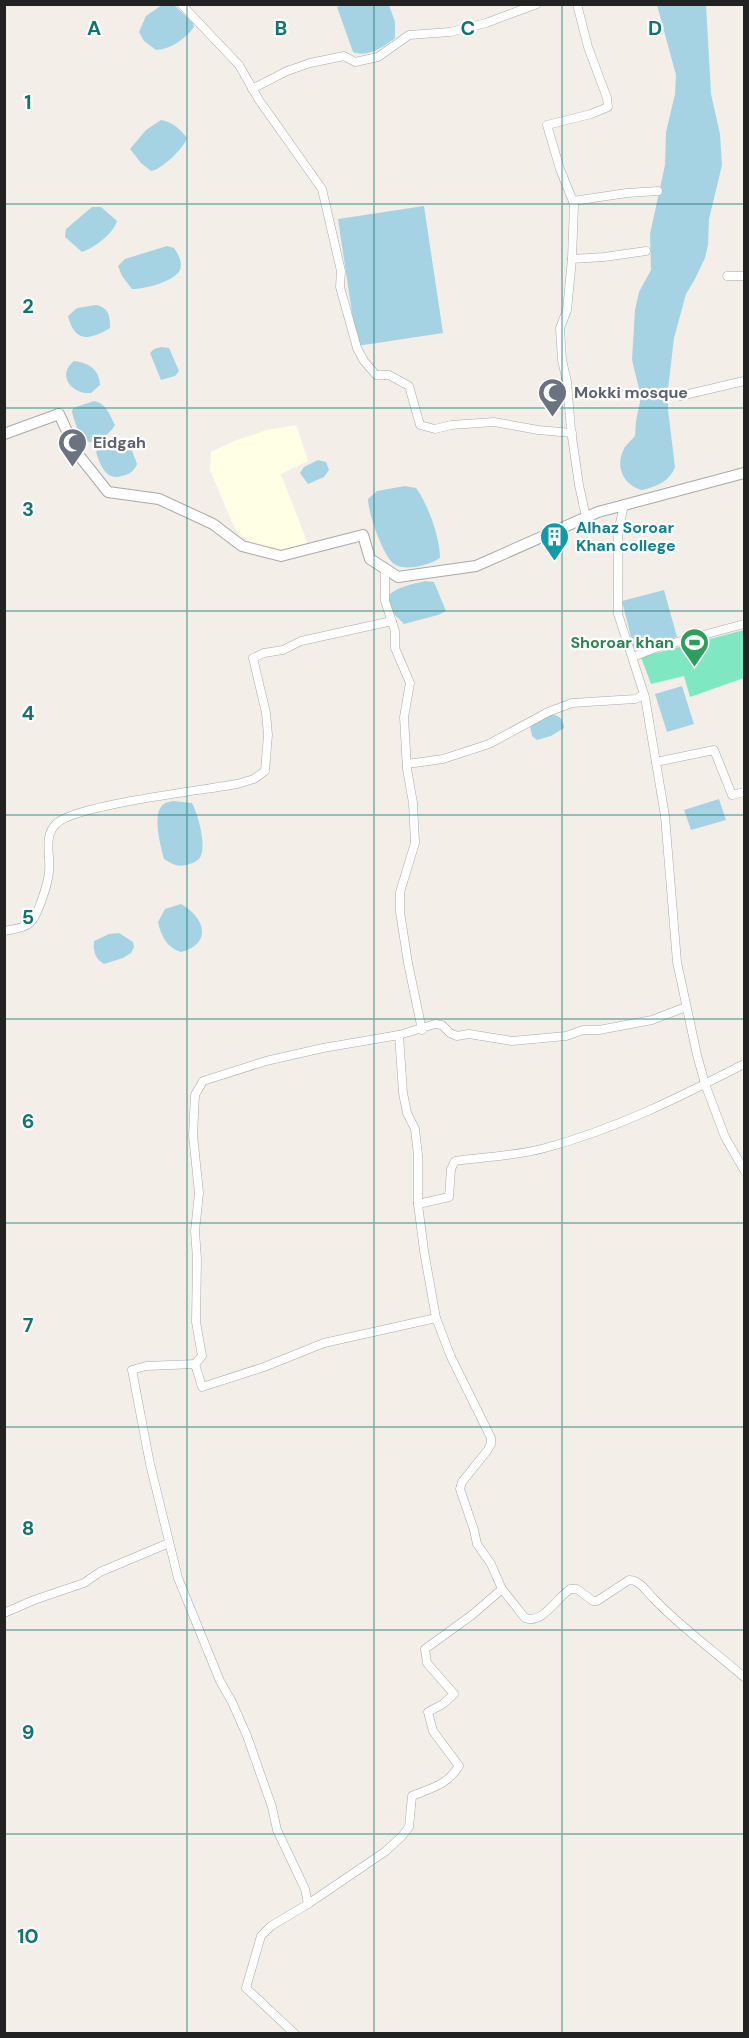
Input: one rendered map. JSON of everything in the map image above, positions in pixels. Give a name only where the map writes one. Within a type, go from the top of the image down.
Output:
[{"type":"street","points":[[181,4],[239,65],[252,89],[322,189],[341,271],[340,287],[357,348],[376,375],[389,375],[409,386],[420,425],[435,429],[451,425],[494,422],[572,433]]},
{"type":"street","points":[[252,89],[287,71],[310,63],[344,56],[355,62],[378,57],[409,35],[450,32],[537,4]]},
{"type":"street","points":[[578,4],[588,47],[608,107],[547,125],[560,169],[573,201],[572,259],[567,310],[560,328],[562,360],[567,382],[579,485],[586,517]]},
{"type":"street","points":[[573,201],[658,191]]},
{"type":"street","points":[[572,259],[646,251]]},
{"type":"street","points":[[728,276],[744,276]]},
{"type":"street","points":[[680,396],[744,381]]},
{"type":"street","points":[[4,434],[59,414],[77,453],[108,492],[159,499],[213,524],[242,546],[281,556],[363,536],[370,559],[398,577],[476,566],[586,517],[744,473]]},
{"type":"street","points":[[624,505],[618,531],[618,614],[644,695],[656,762],[665,816],[677,962],[705,1084],[725,1137],[744,1170]]},
{"type":"street","points":[[385,569],[385,601],[395,631],[395,648],[410,683],[404,717],[415,843],[400,892],[400,912],[422,1029]]},
{"type":"street","points":[[4,931],[20,928],[32,922],[49,872],[47,845],[55,825],[68,816],[118,804],[237,784],[254,779],[265,771],[268,735],[266,713],[253,658],[264,653],[283,650],[300,641],[392,621]]},
{"type":"street","points":[[633,657],[655,648],[744,624]]},
{"type":"street","points":[[407,764],[443,759],[489,744],[548,712],[572,703],[635,699],[644,695]]},
{"type":"street","points":[[656,762],[714,750],[732,795],[744,792]]},
{"type":"street","points":[[308,1904],[305,1889],[277,1830],[272,1807],[247,1736],[220,1682],[178,1578],[150,1464],[132,1370],[146,1366],[195,1364],[202,1356],[196,1322],[195,1231],[199,1193],[193,1135],[195,1095],[203,1082],[266,1061],[323,1048],[399,1035],[435,1024],[442,1025],[457,1036],[469,1034],[512,1041],[566,1035],[583,1030],[599,1030],[652,1020],[687,1007]]},
{"type":"street","points":[[399,1035],[403,1093],[407,1113],[415,1129],[418,1204],[423,1251],[436,1318],[451,1357],[491,1438],[488,1451],[462,1482],[460,1489],[477,1545],[491,1564],[502,1589],[525,1618],[536,1619],[570,1589],[577,1589],[593,1601],[597,1601],[629,1580],[633,1580],[641,1585],[676,1622],[744,1677]]},
{"type":"street","points":[[418,1204],[449,1197],[451,1169],[454,1161],[485,1159],[544,1149],[648,1113],[744,1065]]},
{"type":"street","points":[[195,1364],[202,1387],[264,1367],[324,1343],[436,1318]]},
{"type":"street","points":[[4,1613],[84,1583],[100,1572],[170,1543]]},
{"type":"street","points":[[295,2034],[246,1988],[261,1936],[271,1926],[386,1851],[409,1827],[409,1808],[412,1796],[443,1784],[459,1766],[434,1731],[428,1712],[443,1704],[454,1694],[427,1663],[425,1649],[472,1615],[502,1589]]},
{"type":"shaded area","points":[[296,425],[308,461],[281,474],[308,544],[289,551],[263,548],[247,541],[235,529],[210,470],[211,452],[234,441],[267,430]]},
{"type":"green space","name":"Shoroar khan","points":[[744,630],[744,678],[690,697],[684,676],[651,684],[641,657]]},
{"type":"water","points":[[343,4],[389,5],[395,22],[395,38],[370,53],[353,52],[337,7]]},
{"type":"water","points":[[162,5],[174,5],[193,23],[194,27],[177,43],[156,50],[144,41],[139,32],[146,16]]},
{"type":"water","points":[[657,5],[706,5],[711,94],[720,134],[722,165],[709,219],[705,258],[686,294],[674,338],[668,410],[675,467],[662,483],[642,490],[626,480],[620,464],[624,449],[635,436],[641,397],[632,360],[635,310],[639,292],[651,270],[650,234],[665,165],[666,132],[675,94],[676,75]]},
{"type":"water","points":[[161,120],[176,126],[187,138],[172,158],[151,171],[130,149],[146,130]]},
{"type":"water","points":[[424,206],[443,333],[357,346],[338,219]]},
{"type":"water","points":[[92,207],[101,207],[117,221],[112,231],[103,240],[82,252],[65,237],[66,229]]},
{"type":"water","points":[[167,246],[174,248],[180,258],[181,267],[177,274],[158,284],[132,289],[118,266],[125,259]]},
{"type":"water","points":[[96,305],[104,308],[108,313],[110,328],[89,337],[78,335],[68,316],[77,308]]},
{"type":"water","points":[[161,347],[169,348],[179,371],[175,376],[161,380],[150,353]]},
{"type":"water","points":[[74,361],[89,365],[98,375],[100,385],[91,393],[78,391],[66,378],[66,372]]},
{"type":"water","points":[[94,401],[105,407],[115,425],[102,438],[89,442],[80,434],[72,412],[73,408]]},
{"type":"water","points":[[116,440],[131,448],[137,464],[129,473],[116,477],[104,471],[96,452],[103,444]]},
{"type":"water","points":[[318,460],[326,462],[329,470],[324,477],[308,484],[300,473],[304,467]]},
{"type":"water","points":[[405,486],[416,488],[425,503],[438,541],[440,558],[424,565],[405,567],[394,564],[385,552],[373,524],[368,499],[377,491]]},
{"type":"water","points":[[425,581],[434,582],[446,611],[404,624],[395,615],[387,597],[399,588]]},
{"type":"water","points":[[664,590],[677,637],[634,649],[622,601]]},
{"type":"water","points":[[682,686],[694,724],[667,732],[655,694]]},
{"type":"water","points":[[549,714],[560,718],[564,728],[551,736],[537,740],[532,736],[530,726]]},
{"type":"water","points":[[719,799],[726,820],[691,830],[684,810]]},
{"type":"water","points":[[173,801],[192,803],[201,831],[203,848],[199,859],[180,866],[164,859],[157,822],[160,808],[165,803]]},
{"type":"water","points":[[181,904],[196,916],[202,930],[198,943],[181,952],[172,948],[165,941],[158,922],[165,909]]},
{"type":"water","points":[[119,933],[133,942],[134,947],[131,953],[123,958],[104,964],[95,954],[94,941],[109,934]]},
{"type":"place","name":"Mokki mosque","points":[[553,418]]},
{"type":"place","name":"Eidgah","points":[[72,468]]},
{"type":"place","name":"Alhaz Soroar Khan college","points":[[555,562]]},
{"type":"place","name":"Shoroar khan","points":[[695,668]]}]
